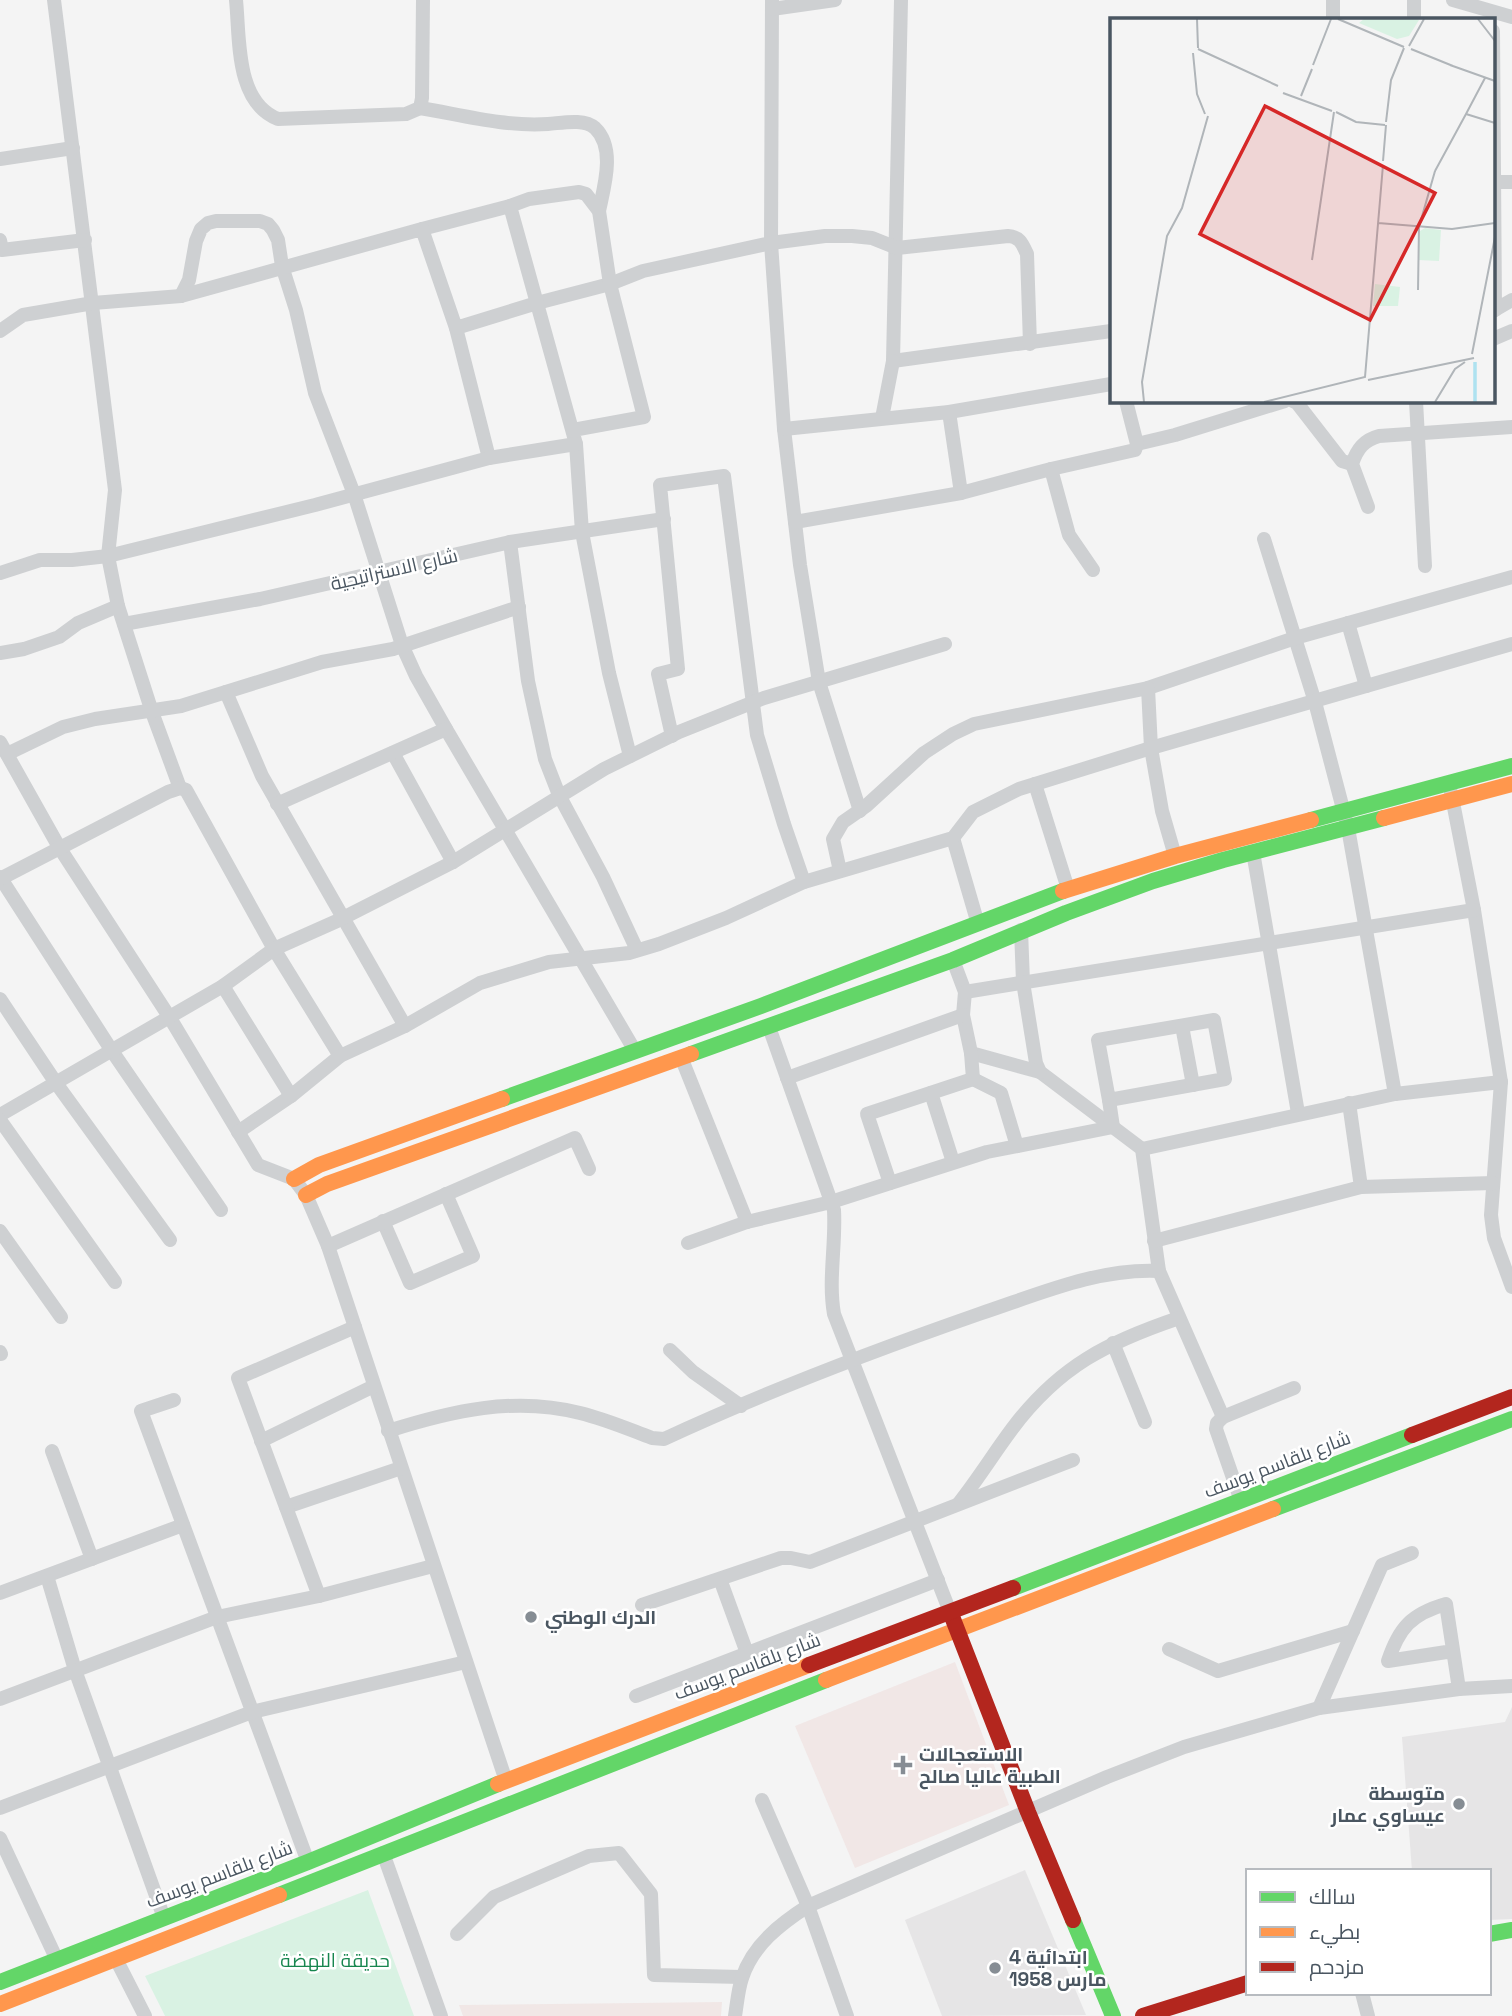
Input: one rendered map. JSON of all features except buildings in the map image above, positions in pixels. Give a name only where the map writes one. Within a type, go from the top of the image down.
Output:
[{"type":"main road","points":[[294,1179],[319,1166],[1068,889],[1175,856],[1512,766]]},
{"type":"main road","points":[[306,1195],[327,1184],[953,960],[1021,930],[1180,873],[1512,784]]},
{"type":"main road","name":"شارع بلقاسم يوسف","points":[[0,1982],[308,1862],[506,1781],[1512,1397]]},
{"type":"main road","name":"شارع بلقاسم يوسف","points":[[0,2004],[957,1629],[1512,1419]]},
{"type":"main road","points":[[950,1612],[1028,1812],[1113,2016]]},
{"type":"main road","points":[[1491,1934],[1512,1930]]},
{"type":"main road","points":[[1143,2016],[1246,1984]]},
{"type":"street","points":[[54,0],[115,490],[108,556],[118,606],[180,788]]},
{"type":"street","points":[[236,0],[244,76],[250,94],[266,114],[278,119],[406,114],[420,108],[491,121],[586,123],[595,128],[607,156],[599,211],[611,284],[644,417],[573,429]]},
{"type":"street","points":[[420,108],[423,0]]},
{"type":"street","points":[[835,0],[772,5],[771,243],[784,429],[800,565],[820,682],[860,811]]},
{"type":"street","points":[[883,418],[894,360],[901,0]]},
{"type":"street","points":[[1333,0],[1333,18]]},
{"type":"street","points":[[1414,0],[1414,18]]},
{"type":"street","points":[[1452,0],[1493,15],[1512,17]]},
{"type":"street","points":[[0,159],[73,148]]},
{"type":"street","points":[[1494,182],[1512,182]]},
{"type":"street","points":[[0,331],[23,315],[93,303],[181,296],[529,199],[579,192],[586,194],[599,211]]},
{"type":"street","points":[[510,206],[573,429],[582,532],[609,673],[630,756]]},
{"type":"street","points":[[181,296],[190,280],[196,241],[201,229],[208,223],[260,220],[268,224],[278,240],[282,266],[296,310],[315,393],[354,494],[402,645],[446,729],[635,1051]]},
{"type":"street","points":[[422,229],[456,328],[489,458]]},
{"type":"street","points":[[456,328],[611,284],[643,271],[771,243],[825,236],[852,236],[872,238],[897,248],[1016,236],[1022,241],[1027,254],[1030,344]]},
{"type":"street","points":[[0,240],[2,250],[85,240]]},
{"type":"street","points":[[1494,311],[1512,300]]},
{"type":"street","points":[[894,360],[1030,344],[1110,331]]},
{"type":"street","points":[[1494,339],[1512,331]]},
{"type":"street","points":[[784,429],[949,412],[1110,384]]},
{"type":"street","points":[[795,522],[961,493],[1135,450],[1137,444],[1126,402]]},
{"type":"street","points":[[1137,444],[1175,435],[1250,406],[1285,402]]},
{"type":"street","points":[[1295,402],[1342,461],[1352,464]]},
{"type":"street","points":[[1416,402],[1425,566]]},
{"type":"street","points":[[949,412],[961,493]]},
{"type":"street","points":[[1368,507],[1352,464],[1355,454],[1368,439],[1512,427]]},
{"type":"street","points":[[0,573],[40,560],[108,556],[489,458],[576,444]]},
{"type":"street","points":[[1051,469],[1069,535],[1093,570]]},
{"type":"street","points":[[672,736],[658,674],[678,669],[660,485],[724,475],[757,734],[804,882]]},
{"type":"street","name":"شارع الاستراتيجية","points":[[124,624],[260,599],[510,542],[664,519]]},
{"type":"street","points":[[1265,539],[1315,702],[1348,828],[1395,1094]]},
{"type":"street","points":[[510,542],[528,681],[545,759],[559,795],[638,950]]},
{"type":"street","points":[[840,871],[833,839],[843,822],[860,811],[924,753],[974,724],[1148,688],[1296,638],[1512,576]]},
{"type":"street","points":[[0,653],[24,649],[59,637],[87,618],[118,606]]},
{"type":"street","points":[[506,1781],[328,1246],[306,1195],[294,1179],[258,1165],[170,1018],[59,847],[4,748],[95,719],[181,706],[322,662],[402,645],[519,607]]},
{"type":"street","points":[[1348,623],[1366,687]]},
{"type":"street","points":[[0,1115],[223,986],[274,949],[453,862],[559,795],[630,756],[755,702],[945,644]]},
{"type":"street","points":[[238,1132],[291,1096],[340,1056],[405,1026],[480,983],[549,962],[638,950],[726,918],[804,882],[953,838],[973,812],[1035,784],[1512,644]]},
{"type":"street","points":[[1148,688],[1151,748],[1162,811],[1175,856]]},
{"type":"street","points":[[226,692],[277,804],[405,1026]]},
{"type":"street","points":[[277,804],[446,729]]},
{"type":"street","points":[[393,753],[453,862]]},
{"type":"street","points":[[1035,784],[1068,889]]},
{"type":"street","points":[[1449,784],[1474,909],[1501,1082],[1491,1215],[1494,1238],[1512,1287]]},
{"type":"street","points":[[221,1210],[112,1051],[0,878],[168,792],[180,788],[187,790],[274,949],[340,1056]]},
{"type":"street","points":[[953,838],[978,924]]},
{"type":"street","points":[[1253,852],[1298,1113]]},
{"type":"street","points":[[964,992],[1474,909]]},
{"type":"street","points":[[1021,930],[1023,982],[1040,1072]]},
{"type":"street","points":[[953,960],[964,992],[964,1015],[973,1079]]},
{"type":"street","points":[[223,986],[291,1096]]},
{"type":"street","points":[[0,999],[55,1083],[170,1240]]},
{"type":"street","points":[[787,1078],[964,1015]]},
{"type":"street","points":[[1109,1100],[1225,1079],[1214,1020],[1098,1040],[1113,1127]]},
{"type":"street","points":[[1181,1026],[1193,1085]]},
{"type":"street","points":[[769,1027],[831,1202],[835,1230],[832,1299],[834,1314],[950,1612]]},
{"type":"street","points":[[971,1053],[1040,1072],[1142,1149],[1159,1271],[1223,1417]]},
{"type":"street","points":[[681,1057],[747,1222]]},
{"type":"street","points":[[890,1183],[867,1114],[973,1079],[1001,1093],[1017,1146]]},
{"type":"street","points":[[1142,1149],[1395,1094],[1501,1082]]},
{"type":"street","points":[[931,1093],[953,1162]]},
{"type":"street","points":[[1349,1103],[1361,1187]]},
{"type":"street","points":[[0,1120],[115,1282]]},
{"type":"street","points":[[688,1244],[747,1222],[831,1202],[987,1152],[1113,1127]]},
{"type":"street","points":[[328,1246],[575,1138],[589,1169]]},
{"type":"street","points":[[1154,1241],[1361,1187],[1493,1183]]},
{"type":"street","points":[[383,1221],[410,1283],[473,1256],[446,1194]]},
{"type":"street","points":[[0,1231],[61,1317]]},
{"type":"street","points":[[388,1430],[428,1418],[512,1404],[547,1406],[579,1412],[652,1438],[664,1439],[852,1359],[1057,1287],[1103,1275],[1143,1270],[1159,1271]]},
{"type":"street","points":[[958,1504],[1030,1407],[1079,1363],[1113,1343],[1179,1318]]},
{"type":"street","points":[[319,1596],[238,1378],[355,1327]]},
{"type":"street","points":[[1113,1343],[1145,1422]]},
{"type":"street","points":[[670,1350],[712,1388],[741,1406]]},
{"type":"street","points":[[261,1441],[374,1386]]},
{"type":"street","points":[[1241,1501],[1216,1429],[1217,1423],[1223,1417],[1294,1388]]},
{"type":"street","points":[[174,1400],[141,1411],[308,1862]]},
{"type":"street","points":[[52,1451],[92,1559]]},
{"type":"street","points":[[642,1605],[781,1558],[810,1562],[1073,1460]]},
{"type":"street","points":[[286,1507],[401,1468]]},
{"type":"street","points":[[0,1593],[183,1524]]},
{"type":"street","points":[[1319,1709],[1382,1565],[1412,1553]]},
{"type":"street","points":[[0,1699],[217,1617],[319,1596],[433,1566]]},
{"type":"street","points":[[47,1576],[75,1670],[164,1918]]},
{"type":"street","points":[[720,1579],[747,1653]]},
{"type":"street","points":[[636,1696],[937,1580]]},
{"type":"street","points":[[1453,1651],[1388,1661],[1399,1634],[1407,1623],[1420,1614],[1446,1604],[1459,1689]]},
{"type":"street","points":[[1169,1648],[1218,1671],[1353,1630]]},
{"type":"street","points":[[0,1808],[252,1712],[466,1662]]},
{"type":"street","points":[[735,2016],[742,1978],[756,1949],[781,1923],[808,1906],[1028,1812],[1184,1747],[1319,1709],[1459,1689],[1512,1686]]},
{"type":"street","points":[[762,1800],[808,1906],[847,2016]]},
{"type":"street","points":[[0,1838],[57,1960]]},
{"type":"street","points":[[383,1853],[441,2016]]},
{"type":"street","points":[[457,1934],[494,1897],[589,1856],[619,1853],[651,1894],[654,1975],[742,1978]]},
{"type":"street","points":[[116,1959],[145,2016]]},
{"type":"street","points":[[1362,1995],[1367,2016]]},
{"type":"shaded area","name":"الاستعجالات الطبية عاليا صالح","points":[[955,1662],[1009,1805],[855,1868],[795,1726]]},
{"type":"shaded area","name":"متوسطة عيساوي عمار","points":[[1512,1707],[1512,1919],[1491,1920],[1491,1869],[1412,1869],[1402,1737],[1505,1722]]},
{"type":"shaded area","name":"ابتدائية 4 مارس 1958","points":[[1025,1870],[1086,2015],[942,2016],[905,1920]]},
{"type":"shaded area","points":[[722,2002],[721,2016],[463,2016],[459,2005]]},
{"type":"green space","name":"حديقة النهضة","points":[[368,1890],[414,2016],[165,2016],[145,1976]]},
{"type":"traffic: fast","points":[[1311,820],[1512,766]]},
{"type":"traffic: fast","points":[[691,1054],[953,960],[1066,913],[1153,881],[1384,818]]},
{"type":"traffic: fast","points":[[502,1099],[761,1006],[1063,891]]},
{"type":"traffic: fast","points":[[1273,1509],[1512,1419]]},
{"type":"traffic: fast","points":[[1013,1588],[1412,1435]]},
{"type":"traffic: fast","points":[[279,1895],[826,1680]]},
{"type":"traffic: fast","points":[[0,1982],[308,1862],[498,1784]]},
{"type":"traffic: fast","points":[[1073,1920],[1113,2016]]},
{"type":"traffic: fast","points":[[1491,1934],[1512,1930]]},
{"type":"traffic: slow","points":[[1384,818],[1512,784]]},
{"type":"traffic: slow","points":[[1063,891],[1175,856],[1311,820]]},
{"type":"traffic: slow","points":[[306,1195],[327,1184],[691,1054]]},
{"type":"traffic: slow","points":[[294,1179],[319,1165],[502,1099]]},
{"type":"traffic: slow","points":[[826,1680],[1273,1509]]},
{"type":"traffic: slow","points":[[498,1784],[809,1665]]},
{"type":"traffic: slow","points":[[0,2004],[279,1895]]},
{"type":"traffic: jam","points":[[1412,1435],[1512,1397]]},
{"type":"traffic: jam","points":[[809,1665],[1013,1588]]},
{"type":"traffic: jam","points":[[951,1614],[1073,1920]]},
{"type":"traffic: jam","points":[[1143,2016],[1246,1984]]},
{"type":"place","name":"الدرك الوطني","points":[[531,1617]]},
{"type":"place","name":"الاستعجالات الطبية عاليا صالح","points":[[903,1765]]},
{"type":"place","name":"متوسطة عيساوي عمار","points":[[1459,1804]]},
{"type":"place","name":"ابتدائية 4 مارس 1958","points":[[995,1968]]}]
